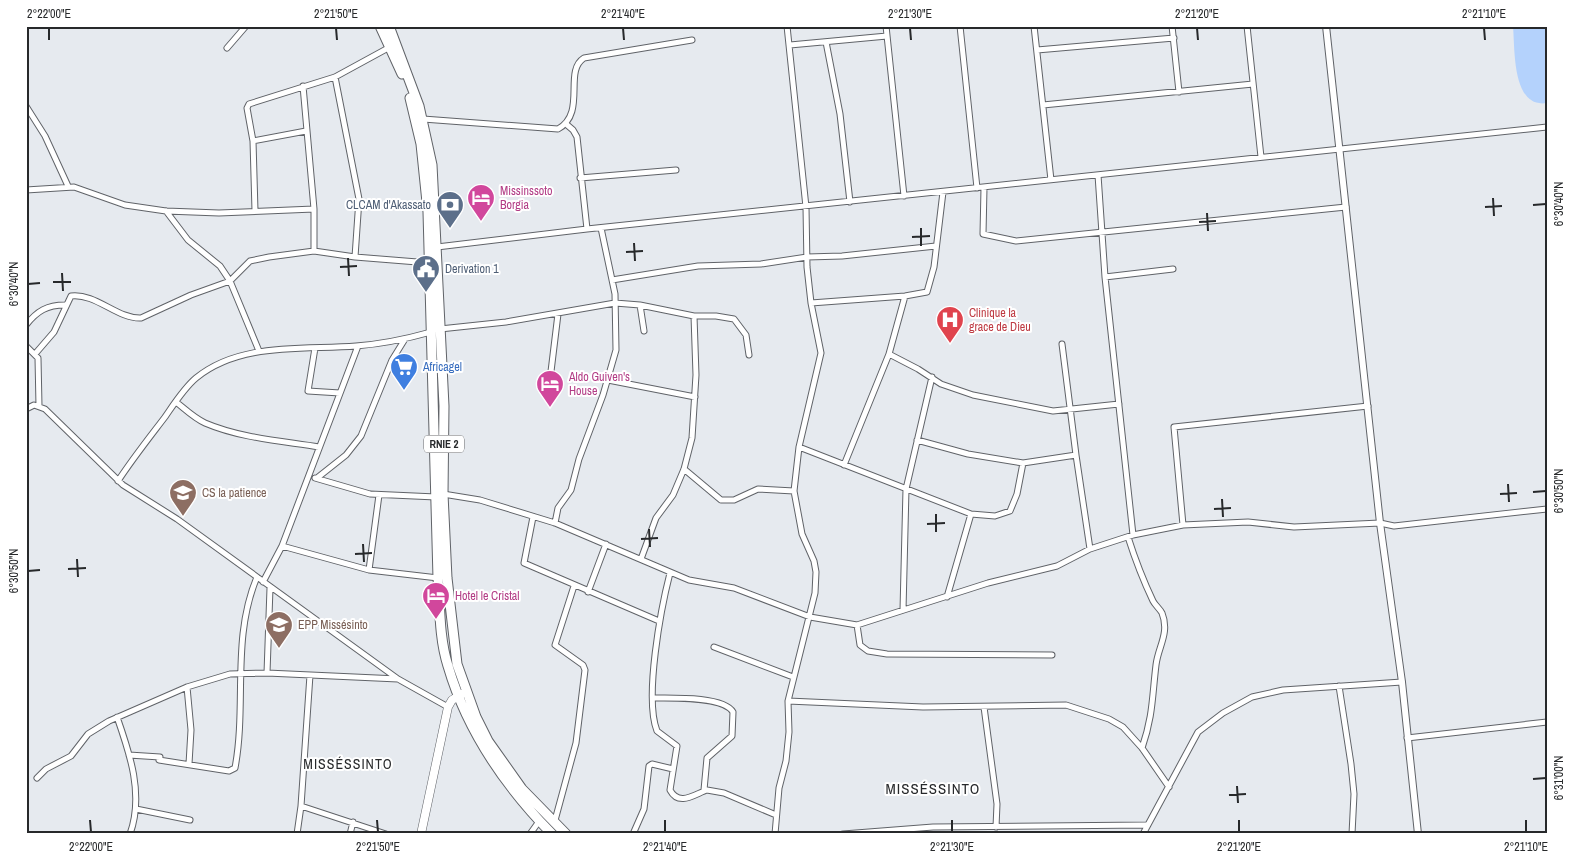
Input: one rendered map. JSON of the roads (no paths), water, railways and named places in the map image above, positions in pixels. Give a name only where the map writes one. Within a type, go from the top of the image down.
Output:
[{"type":"highway","name":"RNIE 2","points":[[383,26],[410,98],[421,144],[427,195],[431,332],[440,495],[453,639],[462,694],[468,720],[484,749],[502,776],[552,833]]},
{"type":"highway","name":"RNIE 2","points":[[383,26],[422,119],[432,165],[444,406],[438,578],[447,665],[488,741],[512,776],[566,834]]},
{"type":"main road","points":[[421,834],[448,707],[452,700],[462,694]]},
{"type":"street","points":[[227,48],[246,26]]},
{"type":"street","points":[[775,834],[776,815],[786,761],[789,732],[788,701],[815,593],[816,572],[802,534],[794,491],[799,447],[821,359],[811,303],[807,256],[806,207],[787,26]]},
{"type":"street","points":[[886,26],[904,196]]},
{"type":"street","points":[[960,26],[977,188]]},
{"type":"street","points":[[1034,26],[1051,180]]},
{"type":"street","points":[[1172,26],[1179,92]]},
{"type":"street","points":[[1246,26],[1261,157]]},
{"type":"street","points":[[1326,26],[1380,523],[1402,682],[1418,834]]},
{"type":"street","points":[[790,45],[887,36]]},
{"type":"street","points":[[1037,50],[1174,38]]},
{"type":"street","points":[[422,119],[558,129],[566,124],[574,104],[575,69],[580,60],[593,56],[692,40]]},
{"type":"street","points":[[826,42],[840,114],[850,202]]},
{"type":"street","points":[[255,211],[253,141],[247,108],[249,104],[335,77],[390,47]]},
{"type":"street","points":[[335,77],[359,199],[356,257]]},
{"type":"street","points":[[1043,105],[1253,84]]},
{"type":"street","points":[[303,86],[314,209],[314,251]]},
{"type":"street","points":[[26,106],[45,136],[68,186]]},
{"type":"street","points":[[566,124],[577,137],[587,229]]},
{"type":"street","points":[[437,247],[587,229],[1547,127]]},
{"type":"street","points":[[253,141],[306,131]]},
{"type":"street","points":[[580,178],[676,170]]},
{"type":"street","points":[[1098,176],[1101,232],[1119,404],[1130,536],[1138,571],[1162,614],[1165,637],[1156,664],[1155,698],[1150,726],[1142,748]]},
{"type":"street","points":[[27,190],[68,186],[126,205],[166,211],[219,213],[314,209]]},
{"type":"street","points":[[984,188],[982,232],[985,236],[1020,241],[1346,207]]},
{"type":"street","points":[[811,303],[904,296],[928,292],[943,192]]},
{"type":"street","points":[[166,211],[182,234],[199,252],[220,266],[230,281],[259,351]]},
{"type":"street","points":[[555,523],[558,508],[571,490],[578,459],[608,380],[616,350],[615,303],[601,228]]},
{"type":"street","points":[[612,280],[682,267],[761,264],[807,256],[842,256],[936,246]]},
{"type":"street","points":[[35,354],[54,332],[65,306],[71,296],[75,295],[133,318],[141,318],[191,294],[230,281],[250,261],[314,251],[356,257],[430,263]]},
{"type":"street","points":[[1105,277],[1173,269]]},
{"type":"street","points":[[844,465],[888,354],[904,296]]},
{"type":"street","points":[[440,329],[558,314],[615,303],[640,305],[694,316],[716,316],[734,319],[746,335],[750,354]]},
{"type":"street","points":[[26,325],[36,312],[52,305],[65,306]]},
{"type":"street","points":[[640,305],[644,331]]},
{"type":"street","points":[[548,396],[558,314]]},
{"type":"street","points":[[641,559],[656,518],[673,495],[684,469],[692,438],[695,397],[694,316]]},
{"type":"street","points":[[118,481],[135,455],[176,402],[194,380],[207,370],[259,351],[358,346],[405,339],[431,332]]},
{"type":"street","points":[[317,478],[346,455],[362,436],[392,360],[405,339]]},
{"type":"street","points":[[1062,344],[1090,549]]},
{"type":"street","points":[[26,346],[35,354],[38,362],[39,406]]},
{"type":"street","points":[[263,582],[282,546],[358,346]]},
{"type":"street","points":[[315,348],[308,391],[340,393]]},
{"type":"street","points":[[888,354],[959,392],[1040,409],[1071,410],[1119,404]]},
{"type":"street","points":[[903,610],[906,489],[932,377]]},
{"type":"street","points":[[608,380],[695,397]]},
{"type":"street","points":[[176,402],[198,419],[218,427],[268,439],[320,447]]},
{"type":"street","points":[[26,409],[39,406],[56,418],[118,481],[177,519],[398,679],[448,707]]},
{"type":"street","points":[[1183,525],[1174,427],[1368,406]]},
{"type":"street","points":[[917,440],[968,454],[1023,463],[1076,455]]},
{"type":"street","points":[[799,447],[972,514],[995,516],[1010,511],[1017,494],[1023,463]]},
{"type":"street","points":[[684,469],[720,500],[734,500],[758,489],[794,491]]},
{"type":"street","points":[[310,476],[379,495],[440,495],[480,500],[555,523],[689,580],[734,588],[810,617],[857,625],[988,583],[1057,566],[1090,549],[1130,536],[1183,525],[1248,522],[1294,527],[1380,523],[1394,526],[1547,509]]},
{"type":"street","points":[[369,570],[379,495]]},
{"type":"street","points":[[948,597],[972,514]]},
{"type":"street","points":[[533,517],[524,563],[659,621]]},
{"type":"street","points":[[588,592],[606,544]]},
{"type":"street","points":[[282,546],[369,570],[438,578]]},
{"type":"street","points":[[670,573],[659,621],[653,698],[657,731],[677,746],[670,790],[676,797],[690,799],[704,790],[724,793],[776,815]]},
{"type":"street","points":[[129,755],[160,757],[159,760],[229,771],[235,768],[238,737],[239,673],[246,608],[257,577]]},
{"type":"street","points":[[552,833],[576,743],[585,670],[583,665],[555,645],[574,586]]},
{"type":"street","points":[[267,673],[270,588]]},
{"type":"street","points":[[857,625],[860,645],[868,652],[887,654],[1052,655]]},
{"type":"street","points":[[714,647],[793,677]]},
{"type":"street","points":[[37,778],[46,769],[71,756],[93,730],[117,717],[187,686],[230,674],[267,673],[398,679]]},
{"type":"street","points":[[297,834],[301,806],[310,675]]},
{"type":"street","points":[[1143,834],[1146,825],[1198,732],[1223,713],[1252,697],[1283,690],[1402,682]]},
{"type":"street","points":[[187,686],[190,730],[189,764]]},
{"type":"street","points":[[1339,686],[1354,794],[1352,834]]},
{"type":"street","points":[[653,698],[704,700],[726,706],[733,712],[732,736],[707,758],[704,790]]},
{"type":"street","points":[[788,701],[923,707],[1066,706],[1109,719],[1123,727],[1142,748],[1169,786]]},
{"type":"street","points":[[984,707],[997,804],[996,827]]},
{"type":"street","points":[[117,717],[129,755],[137,794],[136,810],[130,834]]},
{"type":"street","points":[[1407,738],[1547,722]]},
{"type":"street","points":[[633,834],[644,809],[649,766],[652,764],[673,769]]},
{"type":"street","points":[[301,806],[386,834]]},
{"type":"street","points":[[136,810],[190,820]]},
{"type":"street","points":[[530,834],[540,820]]},
{"type":"street","points":[[350,834],[353,822]]},
{"type":"street","points":[[843,834],[933,827],[1146,825]]},
{"type":"street","points":[[933,827],[934,834]]},
{"type":"place","name":"Missinssoto Borgia","points":[[481,222]]},
{"type":"place","name":"CLCAM d'Akassato","points":[[450,229]]},
{"type":"place","name":"Derivation 1","points":[[426,293]]},
{"type":"place","name":"Clinique la grace de Dieu","points":[[950,344]]},
{"type":"place","name":"Africagel","points":[[404,391]]},
{"type":"place","name":"Aldo Guiven's House","points":[[550,408]]},
{"type":"place","name":"CS la patience","points":[[183,517]]},
{"type":"place","name":"Hotel le Cristal","points":[[436,620]]},
{"type":"place","name":"EPP Missésinto","points":[[279,649]]},
{"type":"district","name":"MISSÉSSINTO","points":[[348,764]]},
{"type":"district","name":"MISSÉSSINTO","points":[[933,789]]}]
